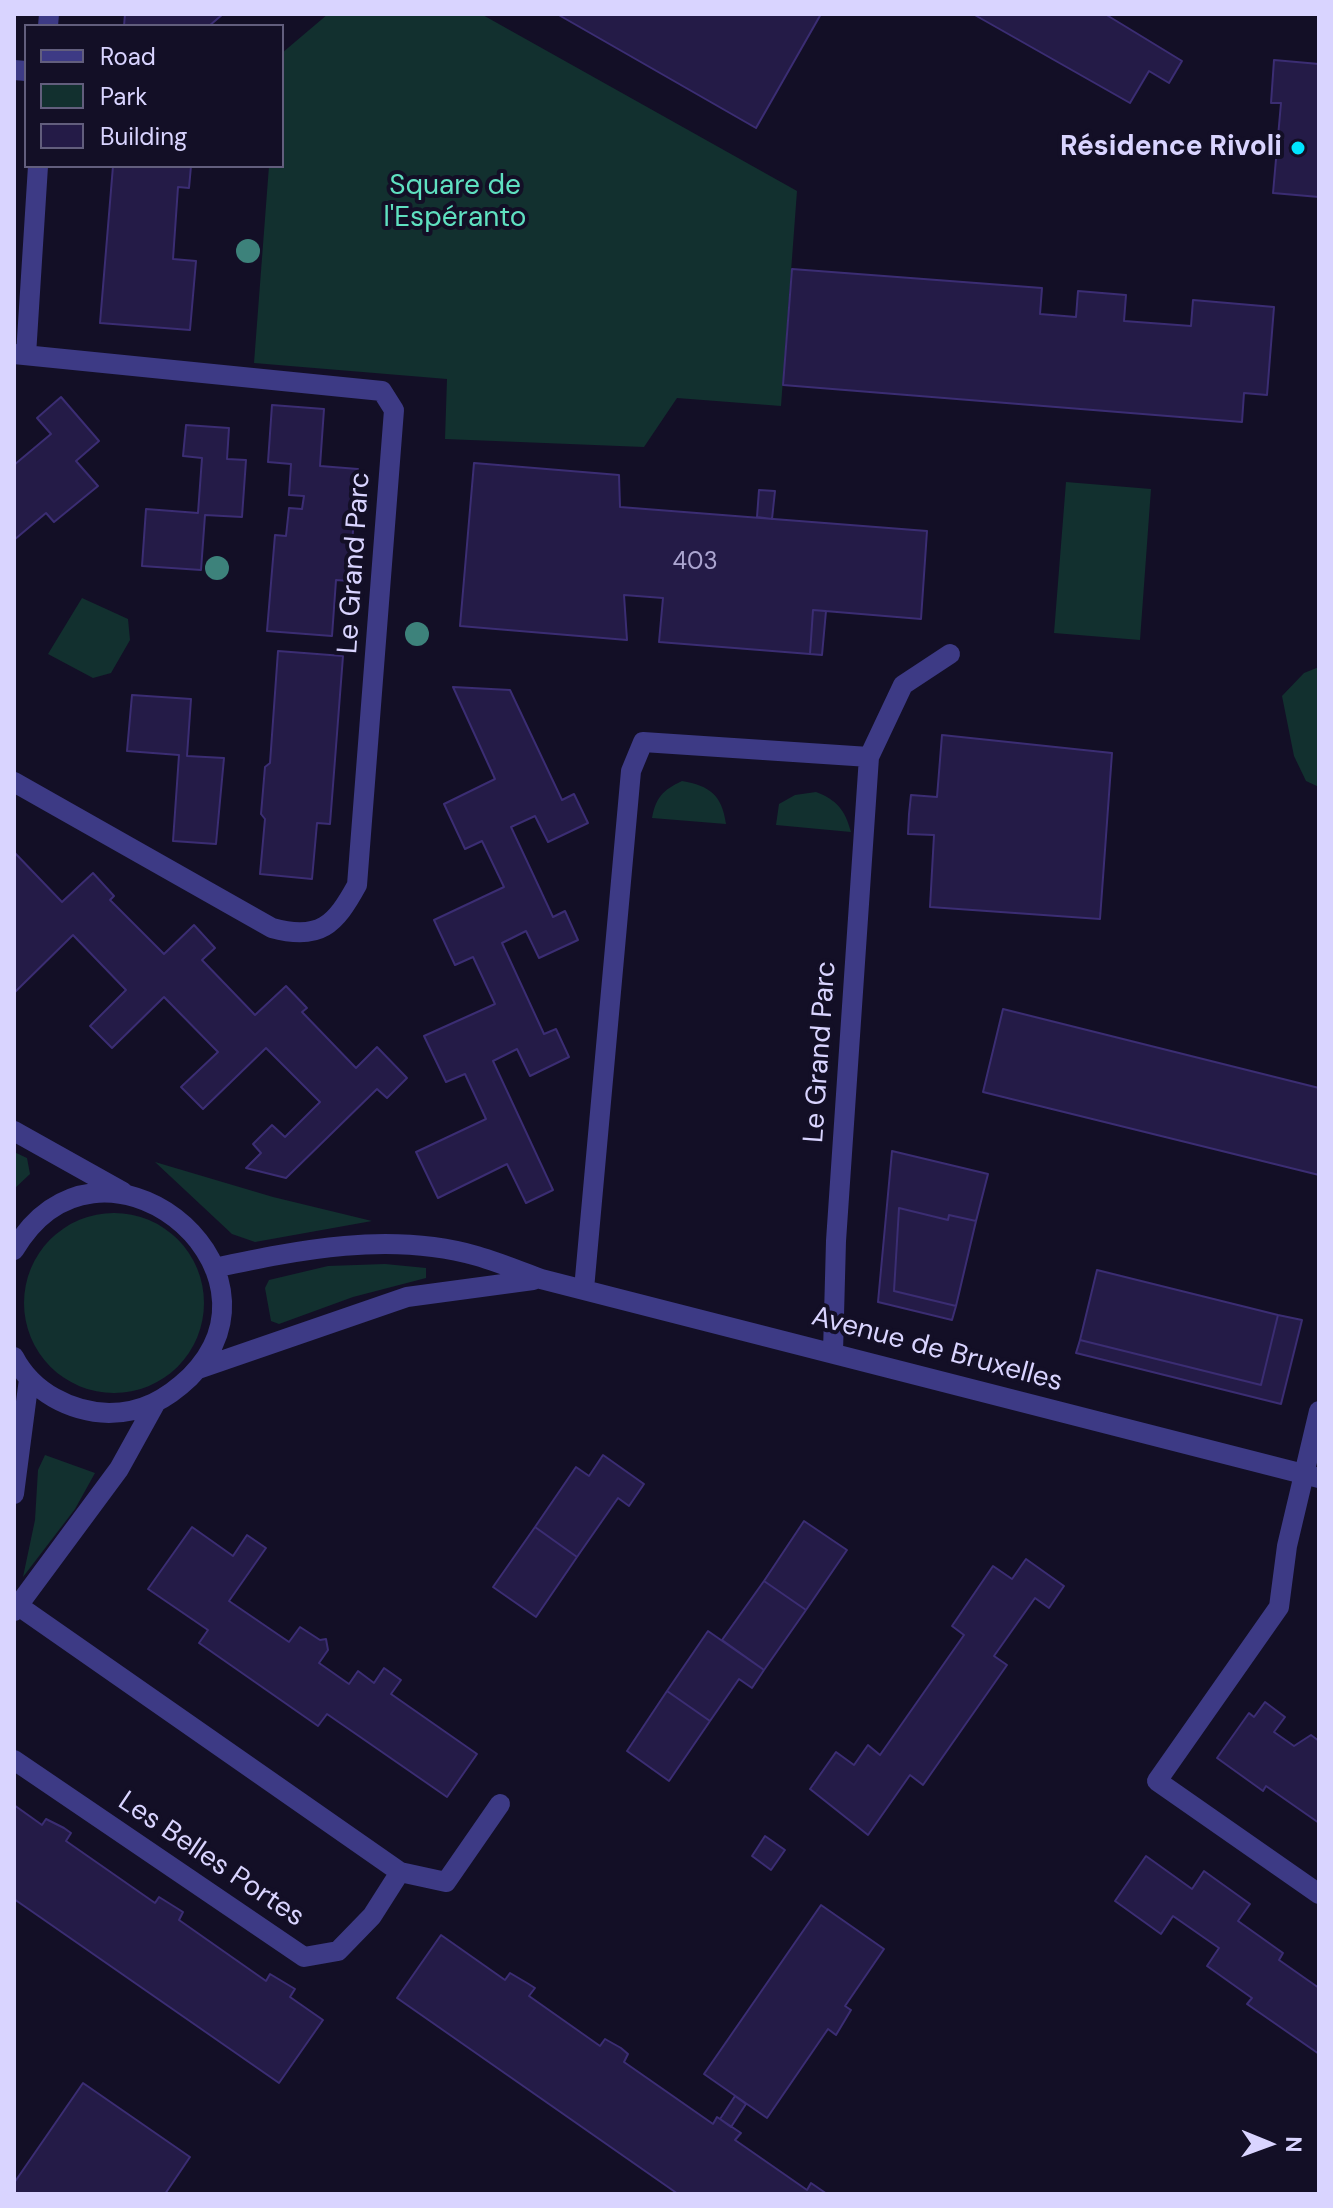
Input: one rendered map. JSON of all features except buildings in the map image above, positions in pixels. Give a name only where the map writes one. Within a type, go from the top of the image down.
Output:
[{"type":"street","name":"Le Grand Parc","points":[[14,782],[272,928],[296,934],[332,923],[357,885],[394,410],[382,391],[20,355],[38,168]]},
{"type":"street","name":"Le Grand Parc","points":[[833,1352],[836,1241],[869,757],[903,685],[950,654]]},
{"type":"street","points":[[584,1289],[631,771],[643,742],[869,757]]},
{"type":"street","points":[[14,1131],[127,1194],[174,1214],[198,1238],[214,1268],[219,1290],[219,1320],[208,1354],[175,1392],[155,1404],[117,1413],[79,1409],[61,1402],[29,1379],[14,1357]]},
{"type":"street","points":[[14,1250],[38,1219],[60,1205],[100,1193],[127,1194]]},
{"type":"street","name":"Avenue de Bruxelles","points":[[214,1268],[324,1247],[397,1245],[475,1255],[541,1279],[1311,1476]]},
{"type":"street","name":"Avenue de Bruxelles","points":[[198,1369],[407,1297],[541,1279]]},
{"type":"street","points":[[14,1494],[29,1379]]},
{"type":"street","points":[[155,1404],[119,1469],[17,1609],[400,1872],[446,1882],[500,1804]]},
{"type":"street","points":[[1319,1411],[1311,1476],[1287,1546],[1279,1607],[1157,1781],[1319,1894]]},
{"type":"street","name":"Les Belles Portes","points":[[14,1760],[304,1957],[338,1951],[372,1916],[400,1872]]},
{"type":"green space","name":"Square de l'Espéranto","points":[[328,14],[481,14],[797,191],[781,406],[677,398],[644,447],[445,439],[447,379],[254,363],[269,168],[284,168],[284,51]]},
{"type":"green space","points":[[1066,482],[1151,489],[1140,640],[1054,633]]},
{"type":"green space","points":[[82,598],[128,619],[130,640],[111,673],[93,678],[48,654]]},
{"type":"green space","points":[[1319,667],[1319,787],[1306,781],[1294,756],[1282,696],[1304,673]]},
{"type":"green space","points":[[682,781],[713,794],[718,799],[726,824],[652,818],[661,795]]},
{"type":"green space","points":[[816,792],[839,807],[851,832],[776,825],[779,804],[795,795]]},
{"type":"green space","points":[[14,1152],[27,1158],[30,1174],[14,1189]]},
{"type":"green space","points":[[155,1162],[273,1197],[372,1221],[255,1242],[232,1234]]},
{"type":"green space","points":[[114,1213],[149,1219],[178,1239],[198,1268],[204,1303],[198,1338],[178,1367],[149,1387],[114,1393],[79,1387],[50,1367],[30,1338],[24,1303],[30,1268],[50,1239],[79,1219]]},
{"type":"green space","points":[[385,1264],[426,1268],[426,1278],[353,1297],[279,1324],[271,1321],[265,1288],[269,1280],[328,1266]]},
{"type":"green space","points":[[45,1455],[95,1473],[75,1509],[23,1577],[35,1520],[38,1470]]},
{"type":"place","name":"Résidence Rivoli","points":[[1298,148]]}]
